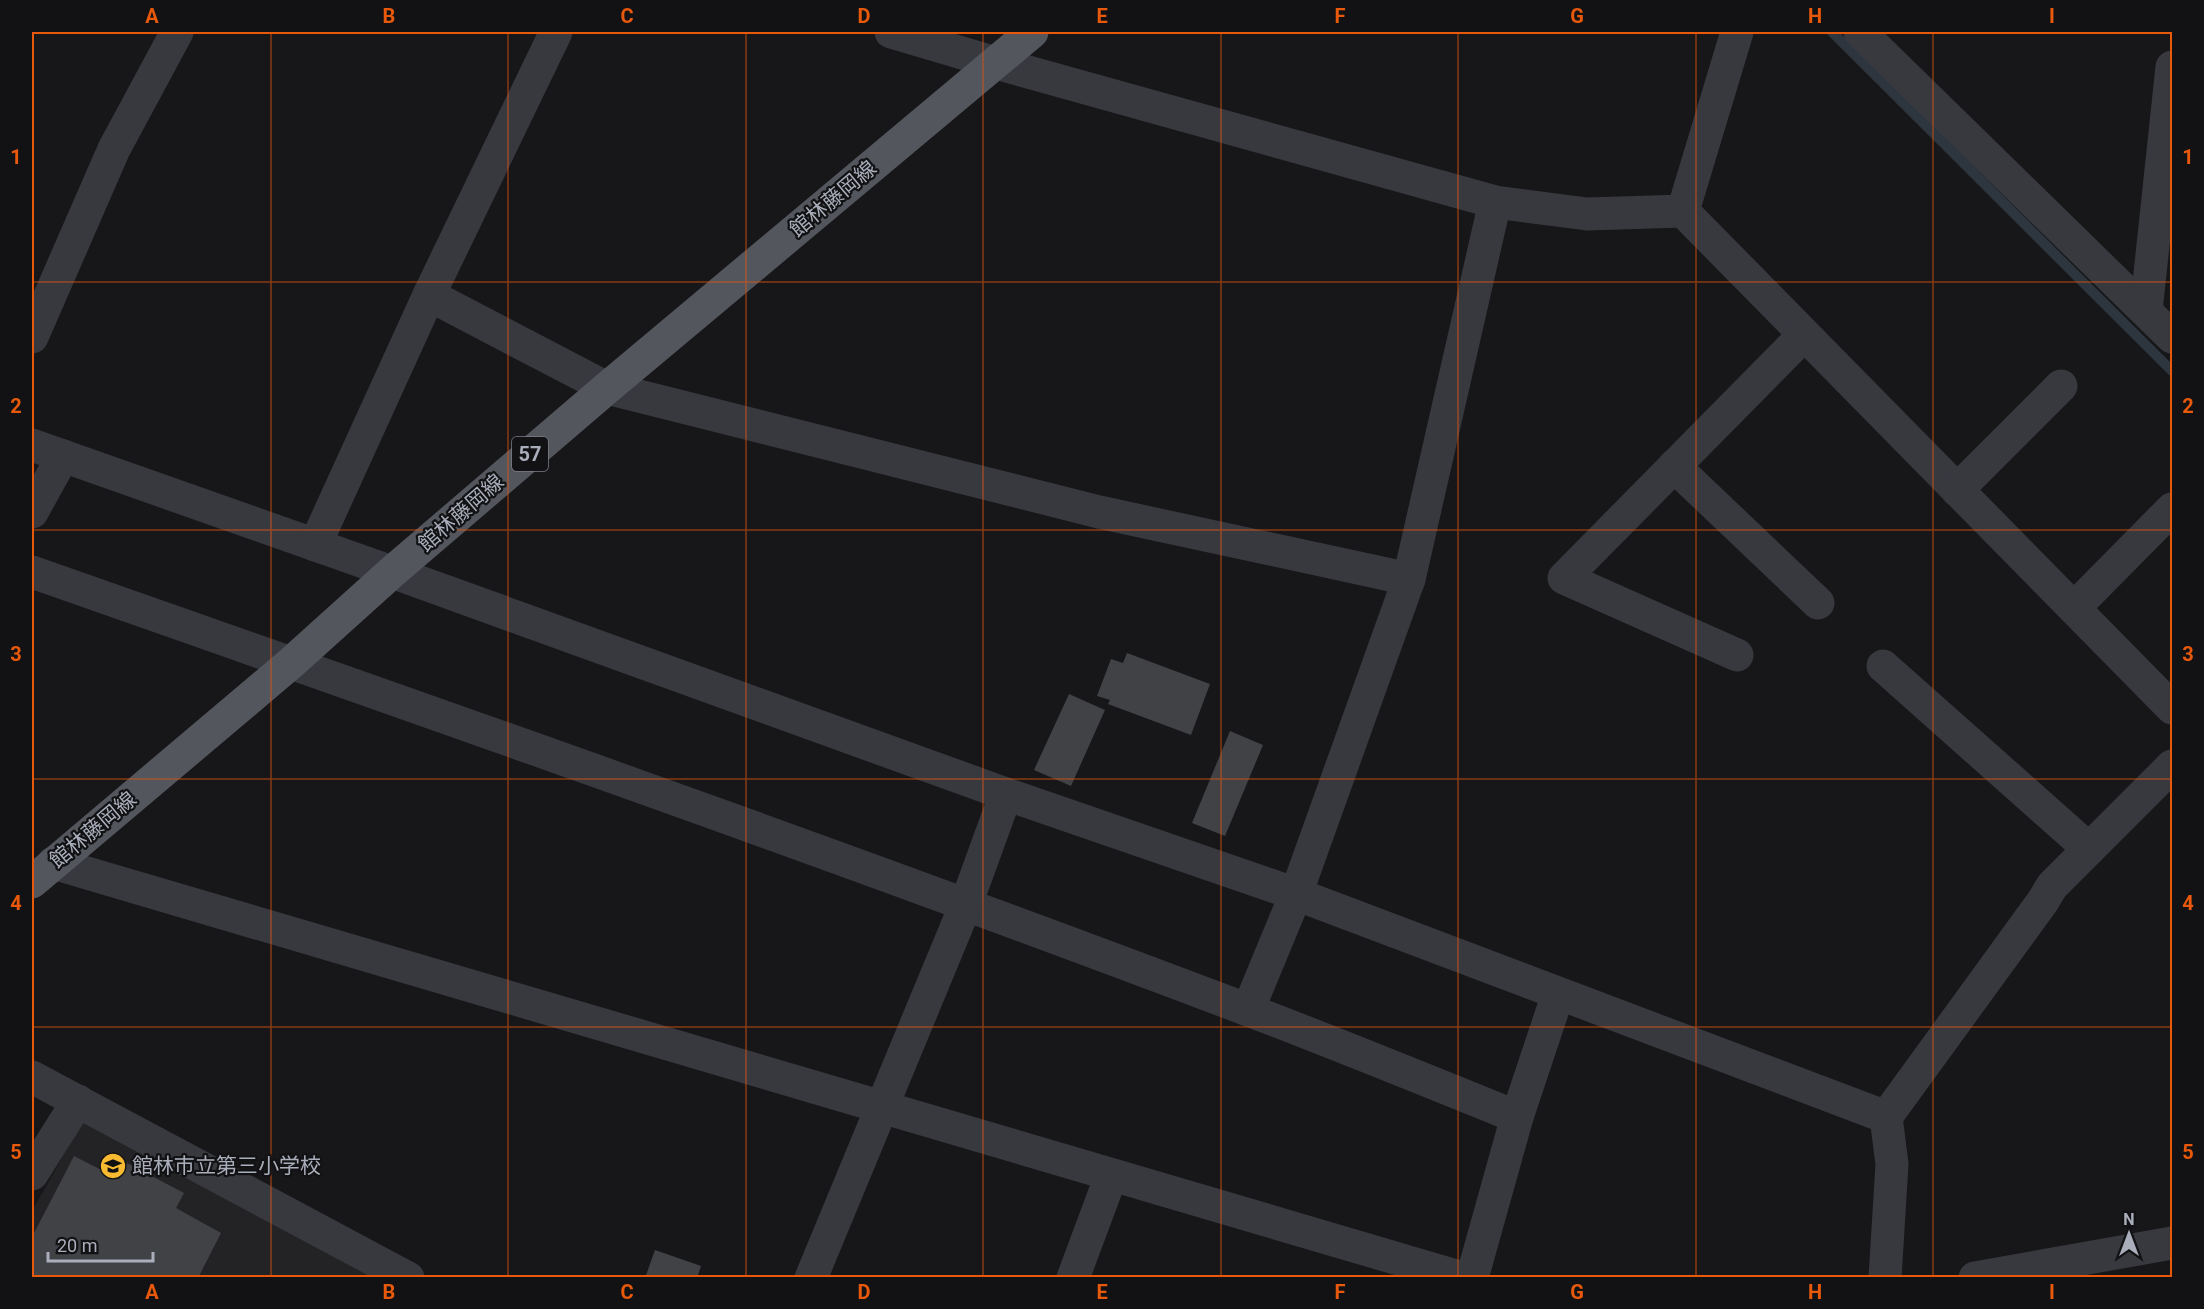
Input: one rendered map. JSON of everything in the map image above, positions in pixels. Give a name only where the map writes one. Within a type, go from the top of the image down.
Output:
[{"type":"main road","name":"館林藤岡線","points":[[42,872],[291,663],[392,572],[608,388],[1032,32]]},
{"type":"street","points":[[32,337],[114,149],[177,32]]},
{"type":"street","points":[[315,544],[429,295],[555,32]]},
{"type":"street","points":[[891,32],[1495,202],[1587,214],[1683,211],[2172,708]]},
{"type":"street","points":[[1683,211],[1737,32]]},
{"type":"street","points":[[1860,32],[2172,337]]},
{"type":"street","points":[[2146,311],[2172,67]]},
{"type":"street","points":[[1248,1010],[1296,894],[1409,579],[1495,202]]},
{"type":"street","points":[[429,295],[608,388],[1099,512],[1409,579]]},
{"type":"street","points":[[1737,655],[1564,578],[1804,334]]},
{"type":"street","points":[[1957,490],[2061,386]]},
{"type":"street","points":[[32,445],[315,544],[1006,794],[1296,894],[1886,1117]]},
{"type":"street","points":[[32,512],[63,456]]},
{"type":"street","points":[[1674,466],[1818,603]]},
{"type":"street","points":[[2074,608],[2172,509]]},
{"type":"street","points":[[32,573],[966,904],[1248,1010],[1517,1117]]},
{"type":"street","points":[[1883,666],[2089,849]]},
{"type":"street","points":[[1885,1278],[1892,1164],[1886,1117],[2052,886],[2172,766]]},
{"type":"street","points":[[811,1278],[966,904],[1006,794]]},
{"type":"street","points":[[42,872],[881,1107],[1463,1278]]},
{"type":"street","points":[[1472,1278],[1517,1117],[1558,994]]},
{"type":"street","points":[[32,1077],[408,1278]]},
{"type":"street","points":[[32,1174],[78,1101]]},
{"type":"street","points":[[1073,1278],[1111,1176]]},
{"type":"street","points":[[1975,1278],[2172,1243]]},
{"type":"shaded area","name":"館林市立第三小学校","points":[[83,1121],[383,1278],[32,1278],[32,1211]]},
{"type":"building","points":[[1127,653],[1210,684],[1191,735],[1108,704],[1110,700],[1097,696],[1111,659],[1123,663]]},
{"type":"building","points":[[1069,694],[1105,710],[1071,786],[1034,770]]},
{"type":"building","points":[[1230,731],[1263,745],[1225,836],[1192,823]]},
{"type":"building","points":[[74,1156],[119,1179],[127,1163],[184,1193],[176,1208],[221,1233],[198,1278],[32,1278],[32,1237]]},
{"type":"building","points":[[655,1250],[701,1266],[697,1278],[645,1278]]},
{"type":"waterway","points":[[1832,32],[2172,371]]},
{"type":"place","name":"館林市立第三小学校","points":[[113,1166]]}]
